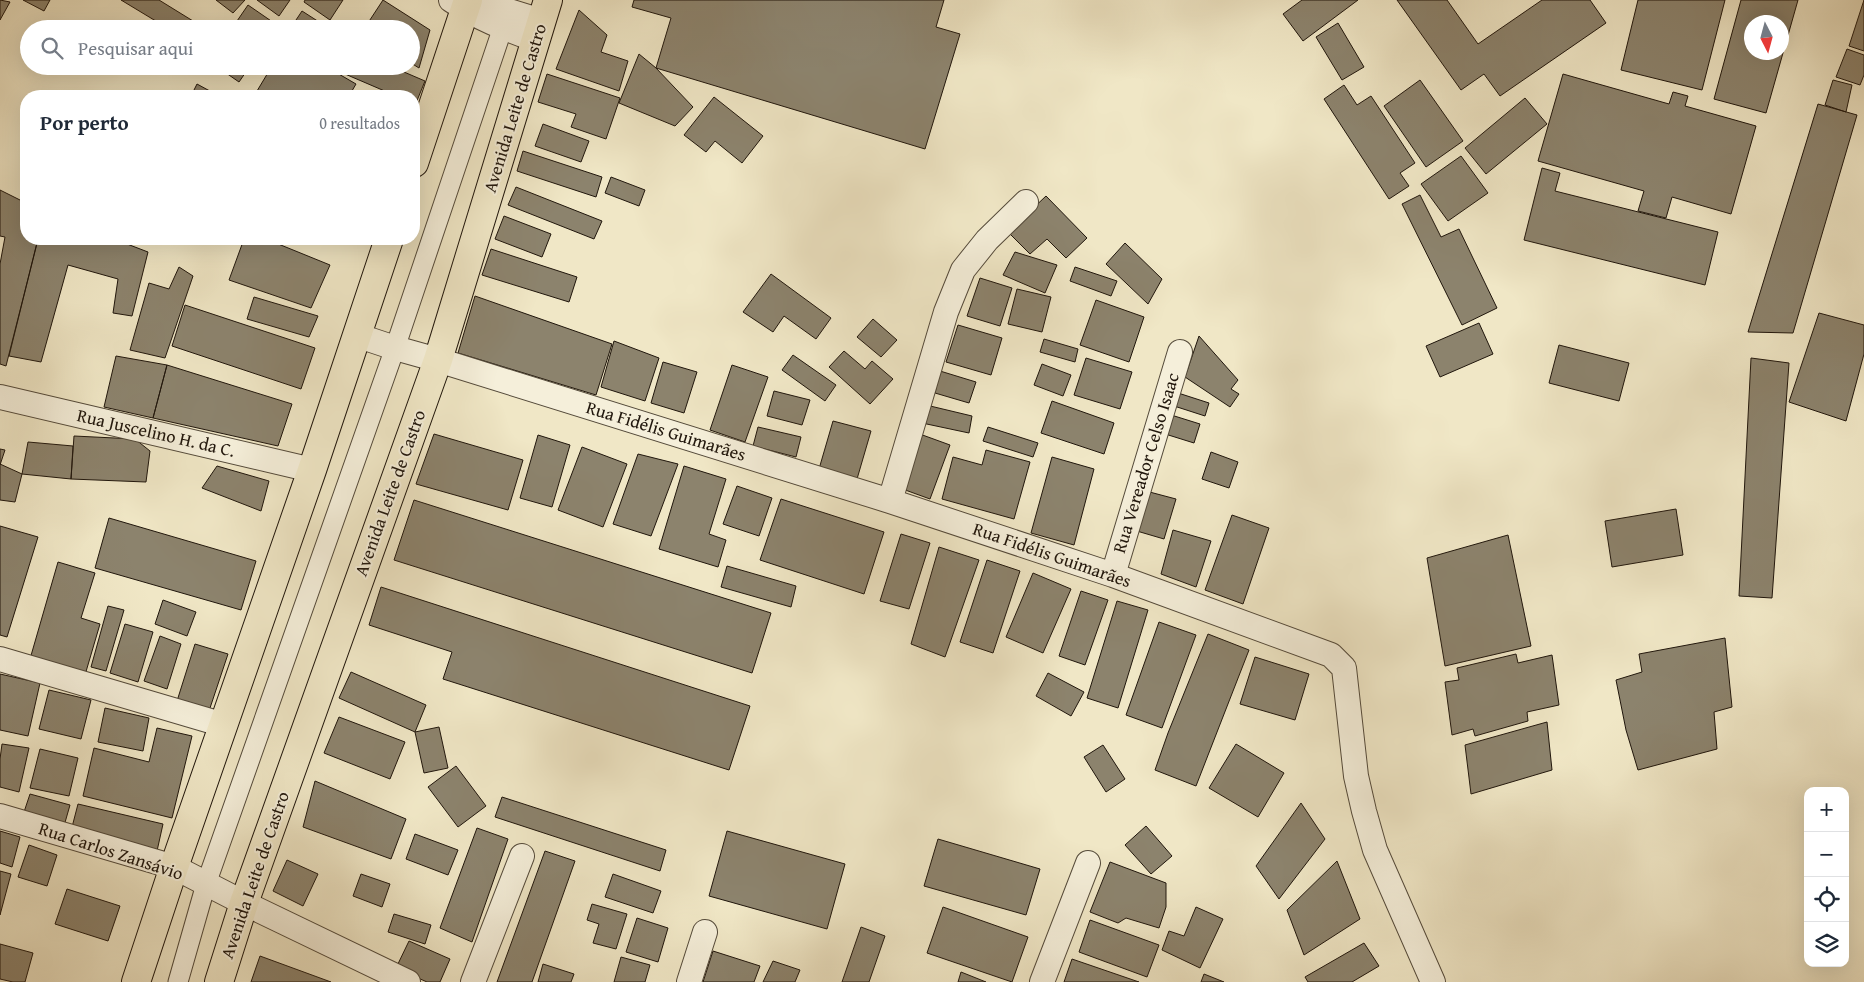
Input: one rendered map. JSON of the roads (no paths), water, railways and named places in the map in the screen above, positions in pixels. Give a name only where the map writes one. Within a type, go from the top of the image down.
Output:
[{"type":"highway","points":[[420,145],[467,3]]},
{"type":"highway","name":"Avenida Leite de Castro","points":[[219,982],[244,903],[438,360],[542,20]]},
{"type":"highway","points":[[136,982],[312,470],[386,245]]},
{"type":"street","points":[[467,3],[542,20]]},
{"type":"street","points":[[178,982],[206,884],[395,348],[508,13]]},
{"type":"street","points":[[890,501],[946,312],[963,270],[987,240],[1026,202]]},
{"type":"street","name":"Rua Fidélis Guimarães","points":[[356,335],[890,501],[1113,575],[1331,655],[1344,668],[1356,776],[1375,850],[1433,982]]},
{"type":"street","name":"Rua Vereador Celso Isaac","points":[[1113,575],[1180,352]]},
{"type":"street","name":"Rua Juscelino H. da C.","points":[[0,397],[312,470]]},
{"type":"street","points":[[0,659],[224,725]]},
{"type":"street","name":"Rua Carlos Zansávio","points":[[0,816],[174,867],[408,982]]},
{"type":"street","points":[[473,982],[522,856]]},
{"type":"street","points":[[1042,982],[1088,863]]},
{"type":"street","points":[[689,982],[705,932]]}]
